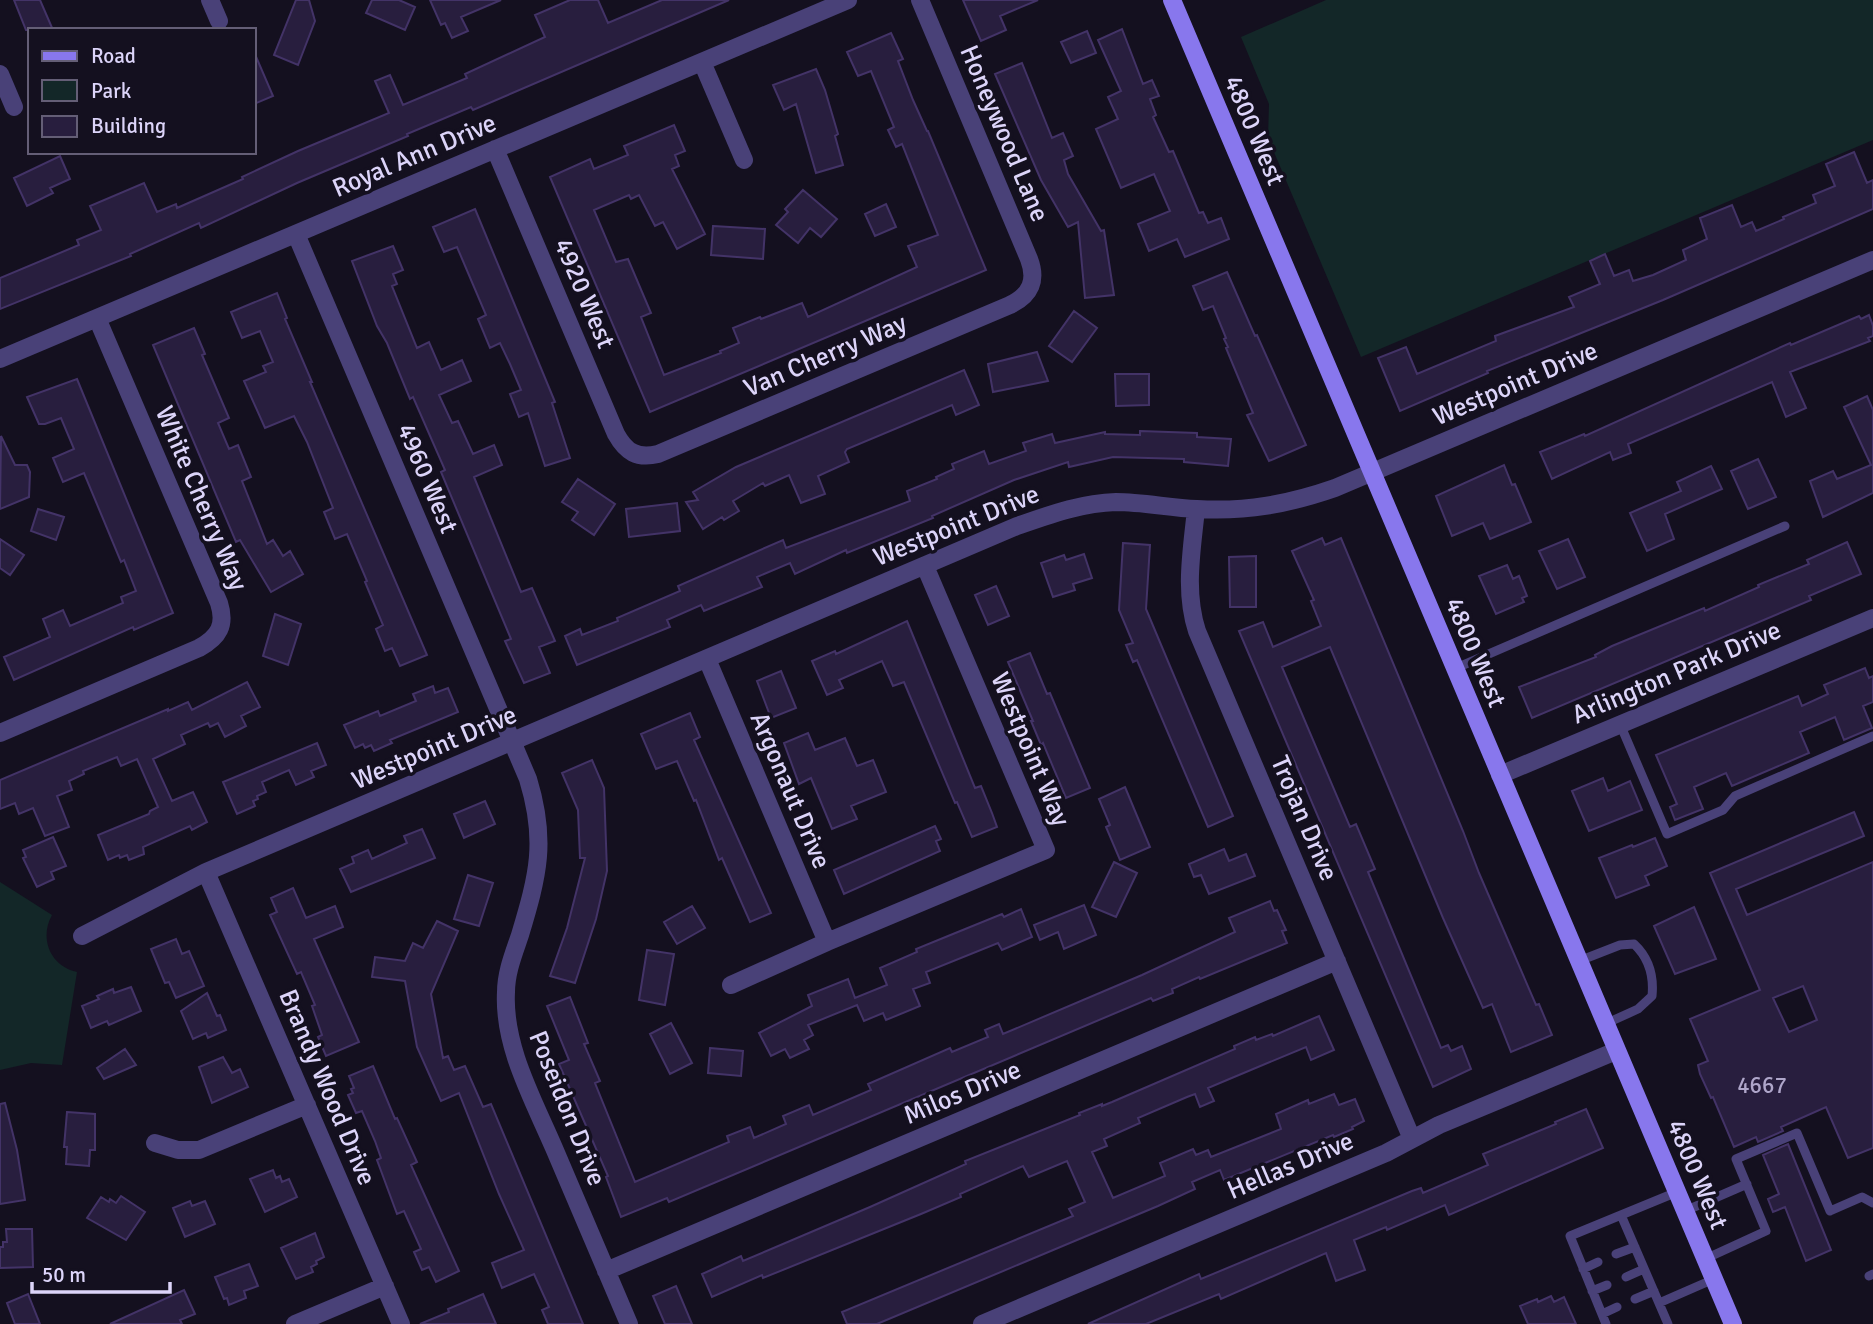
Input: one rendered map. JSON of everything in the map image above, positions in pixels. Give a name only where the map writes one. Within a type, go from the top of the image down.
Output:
[{"type":"main road","name":"4800 West","points":[[1172,0],[1733,1324]]},
{"type":"street","points":[[210,0],[219,21]]},
{"type":"street","name":"Royal Ann Drive","points":[[0,359],[848,0]]},
{"type":"street","name":"Honeywood Lane","points":[[920,0],[1029,258],[1033,273],[1031,287]]},
{"type":"street","points":[[702,62],[744,160]]},
{"type":"street","points":[[0,74],[14,107]]},
{"type":"street","name":"4920 West","points":[[495,149],[616,434],[632,454]]},
{"type":"street","name":"4960 West","points":[[296,234],[512,742]]},
{"type":"street","name":"Westpoint Drive","points":[[82,936],[206,872],[1017,526],[1060,511],[1117,502],[1236,510],[1270,507],[1305,499],[1873,260]]},
{"type":"street","name":"Van Cherry Way","points":[[632,454],[658,454],[1010,305],[1023,298],[1031,287]]},
{"type":"street","name":"White Cherry Way","points":[[0,733],[199,648],[212,640],[221,628],[219,603],[97,318]]},
{"type":"street","name":"Trojan Drive","points":[[1196,509],[1189,587],[1193,620],[1412,1139]]},
{"type":"street","name":"Westpoint Way","points":[[827,942],[1046,850],[925,566]]},
{"type":"street","name":"Arlington Park Drive","points":[[1500,775],[1873,618]]},
{"type":"street","name":"Argonaut Drive","points":[[707,659],[827,942]]},
{"type":"street","name":"Poseidon Drive","points":[[512,742],[533,796],[540,845],[533,891],[508,973],[506,992],[509,1032],[524,1076],[629,1324]]},
{"type":"street","name":"Brandy Wood Drive","points":[[206,872],[401,1324]]},
{"type":"street","points":[[731,985],[827,942]]},
{"type":"street","name":"Milos Drive","points":[[606,1271],[1337,961]]},
{"type":"street","name":"Hellas Drive","points":[[982,1324],[1386,1153],[1439,1125],[1616,1051]]},
{"type":"street","points":[[155,1143],[178,1150],[199,1150],[307,1105]]},
{"type":"street","points":[[295,1324],[385,1286]]},
{"type":"lane","points":[[1454,669],[1785,526]]},
{"type":"lane","points":[[1620,724],[1667,834],[1723,810],[1735,796],[1873,736]]},
{"type":"lane","points":[[1578,961],[1620,945],[1634,944],[1644,954],[1654,980],[1652,996],[1638,1010],[1605,1024]]},
{"type":"lane","points":[[1705,1259],[1766,1231],[1736,1159],[1797,1133],[1830,1211],[1862,1197],[1873,1203]]},
{"type":"lane","points":[[1685,1211],[1746,1184]]},
{"type":"lane","points":[[1606,1324],[1570,1236],[1676,1192]]},
{"type":"lane","points":[[1621,1215],[1668,1324]]},
{"type":"lane","points":[[1616,1254],[1635,1247]]},
{"type":"lane","points":[[1583,1269],[1598,1262]]},
{"type":"lane","points":[[1626,1277],[1644,1269]]},
{"type":"lane","points":[[1659,1303],[1714,1279]]},
{"type":"lane","points":[[1592,1291],[1607,1285]]},
{"type":"lane","points":[[1635,1299],[1654,1291]]},
{"type":"lane","points":[[1602,1314],[1617,1307]]},
{"type":"green space","points":[[1326,0],[1873,0],[1873,140],[1361,357],[1268,138],[1269,104],[1241,37]]},
{"type":"green space","points":[[0,882],[52,915],[47,933],[50,950],[60,964],[77,972],[62,1065],[31,1063],[0,1070]]},
{"type":"building","points":[[14,0],[40,0],[52,28],[26,30]]},
{"type":"building","points":[[296,0],[309,0],[315,21],[298,65],[274,55]]},
{"type":"building","points":[[372,0],[399,0],[415,7],[405,30],[366,13]]},
{"type":"building","points":[[430,0],[501,0],[461,17],[468,31],[452,38],[445,23],[441,25]]},
{"type":"building","points":[[570,0],[598,0],[608,23],[662,0],[729,0],[473,110],[471,107],[407,134],[408,136],[297,183],[201,228],[199,223],[130,254],[131,256],[0,309],[0,278],[79,245],[77,240],[101,230],[90,206],[144,183],[157,212],[176,204],[177,208],[298,151],[389,113],[375,81],[390,75],[403,105],[467,78],[465,74],[545,37],[535,15]]},
{"type":"building","points":[[963,0],[1038,0],[1000,16],[1006,30],[981,41]]},
{"type":"building","points":[[1122,29],[1143,84],[1152,80],[1159,96],[1150,99],[1156,115],[1153,117],[1169,152],[1173,151],[1199,213],[1203,212],[1208,223],[1221,218],[1229,239],[1185,257],[1177,239],[1149,251],[1138,224],[1170,211],[1154,174],[1121,188],[1096,129],[1118,119],[1108,97],[1121,91],[1098,40]]},
{"type":"building","points":[[1087,31],[1096,53],[1071,63],[1061,42]]},
{"type":"building","points":[[891,33],[903,59],[898,61],[913,100],[986,270],[650,412],[550,177],[590,159],[594,169],[628,155],[624,146],[674,125],[685,151],[675,155],[679,166],[672,169],[705,234],[677,249],[663,222],[655,226],[639,195],[631,199],[629,195],[594,210],[616,262],[628,259],[651,313],[641,317],[664,375],[721,353],[720,351],[739,343],[733,328],[760,317],[761,319],[802,303],[808,317],[917,267],[908,246],[938,235],[902,144],[896,147],[888,130],[894,127],[871,71],[858,76],[847,52]]},
{"type":"building","points":[[256,57],[273,96],[256,103]]},
{"type":"building","points":[[1022,63],[1052,138],[1063,133],[1073,156],[1064,160],[1068,174],[1101,231],[1104,230],[1114,295],[1085,298],[1078,222],[1068,227],[1041,180],[995,74]]},
{"type":"building","points":[[816,69],[838,134],[835,136],[843,165],[816,173],[796,104],[784,110],[773,85]]},
{"type":"building","points":[[1854,152],[1867,183],[1873,180],[1873,209],[1663,300],[1487,371],[1488,373],[1400,411],[1378,358],[1406,347],[1417,374],[1496,341],[1495,336],[1574,307],[1569,297],[1600,284],[1590,261],[1605,254],[1614,276],[1629,270],[1633,281],[1653,275],[1686,260],[1683,250],[1707,239],[1700,218],[1732,205],[1741,227],[1752,222],[1756,231],[1784,219],[1783,217],[1816,203],[1813,195],[1835,186],[1826,164]]},
{"type":"building","points":[[60,156],[70,179],[50,188],[53,193],[27,206],[14,178]]},
{"type":"building","points":[[803,190],[837,219],[821,237],[810,228],[798,243],[776,225],[788,212],[785,209]]},
{"type":"building","points":[[886,204],[896,227],[875,236],[865,214]]},
{"type":"building","points":[[475,209],[555,402],[552,403],[570,458],[545,466],[528,413],[519,417],[510,394],[521,390],[510,364],[500,343],[490,348],[478,319],[486,315],[457,247],[444,252],[433,227]]},
{"type":"building","points":[[713,226],[765,229],[763,259],[711,255]]},
{"type":"building","points":[[393,246],[403,270],[393,274],[397,284],[392,286],[417,348],[429,342],[441,370],[462,360],[471,381],[439,395],[452,423],[458,421],[473,454],[494,445],[502,465],[474,477],[521,592],[532,588],[555,641],[539,647],[550,673],[524,683],[505,641],[511,639],[441,472],[445,470],[413,397],[410,399],[387,343],[377,326],[352,261]]},
{"type":"building","points":[[1227,272],[1306,445],[1269,461],[1247,415],[1253,413],[1226,348],[1226,338],[1213,306],[1203,310],[1193,286]]},
{"type":"building","points":[[277,293],[310,382],[427,655],[400,666],[392,648],[385,651],[376,629],[383,625],[347,534],[335,539],[324,512],[333,508],[294,416],[265,428],[244,381],[266,372],[263,366],[273,362],[260,331],[242,338],[231,312]]},
{"type":"building","points":[[1074,311],[1097,328],[1072,362],[1049,346]]},
{"type":"building","points":[[1869,315],[1873,326],[1873,336],[1868,338],[1870,341],[1790,372],[1806,408],[1786,417],[1772,382],[1628,444],[1631,453],[1613,460],[1610,452],[1552,479],[1540,452],[1584,434],[1585,436],[1790,343],[1791,345],[1859,316],[1861,319]]},
{"type":"building","points":[[194,328],[205,354],[202,355],[229,418],[218,423],[229,449],[238,445],[251,477],[242,481],[267,544],[273,540],[283,556],[290,551],[303,574],[271,592],[240,540],[236,542],[153,345]]},
{"type":"building","points":[[1037,352],[1048,381],[993,392],[988,364]]},
{"type":"building","points":[[964,370],[979,405],[956,415],[952,405],[847,449],[845,452],[849,462],[818,476],[825,494],[801,503],[789,475],[765,486],[763,483],[733,501],[739,511],[724,520],[722,517],[703,529],[686,502],[698,500],[693,492],[736,467]]},
{"type":"building","points":[[1115,374],[1149,374],[1149,405],[1116,406]]},
{"type":"building","points":[[77,379],[173,613],[134,630],[133,627],[14,680],[4,657],[50,637],[43,619],[63,610],[70,626],[123,603],[121,597],[136,591],[84,473],[63,482],[53,458],[74,449],[61,418],[39,424],[27,397]]},
{"type":"building","points":[[1867,396],[1873,410],[1873,493],[1823,517],[1810,481],[1833,471],[1837,479],[1871,465],[1844,407]]},
{"type":"building","points":[[1140,431],[1197,433],[1197,437],[1231,439],[1228,466],[1184,462],[1184,459],[1113,457],[1069,467],[1068,462],[1014,480],[932,516],[933,518],[847,553],[846,550],[795,574],[790,563],[757,577],[762,587],[704,611],[701,605],[667,620],[670,627],[577,665],[565,636],[580,629],[582,635],[618,621],[617,618],[680,591],[678,586],[783,540],[786,548],[910,501],[907,491],[954,469],[952,464],[984,451],[989,464],[1026,451],[1023,443],[1052,434],[1055,443],[1105,432],[1140,435]]},
{"type":"building","points":[[1,436],[15,465],[27,465],[30,472],[29,497],[0,509]]},
{"type":"building","points":[[1758,459],[1776,497],[1748,509],[1731,471]]},
{"type":"building","points":[[1504,465],[1531,522],[1490,539],[1483,523],[1452,536],[1436,496]]},
{"type":"building","points":[[1711,466],[1722,489],[1665,514],[1674,539],[1647,551],[1630,513],[1681,491],[1677,482]]},
{"type":"building","points":[[578,479],[615,504],[594,535],[572,520],[578,512],[562,502]]},
{"type":"building","points":[[677,503],[680,531],[629,537],[626,509]]},
{"type":"building","points":[[38,509],[64,517],[56,540],[31,531]]},
{"type":"building","points":[[1322,538],[1325,545],[1341,538],[1479,873],[1536,1005],[1539,1004],[1552,1035],[1511,1052],[1492,1004],[1483,1008],[1330,647],[1282,667],[1350,827],[1356,824],[1375,869],[1368,872],[1441,1048],[1448,1045],[1451,1051],[1462,1046],[1471,1069],[1433,1087],[1239,631],[1263,622],[1273,647],[1321,626],[1311,601],[1314,600],[1292,551]]},
{"type":"building","points":[[0,539],[24,555],[10,575],[0,568]]},
{"type":"building","points":[[1568,539],[1585,577],[1557,589],[1539,551]]},
{"type":"building","points":[[1847,542],[1861,574],[1809,596],[1811,600],[1532,718],[1519,687],[1596,657],[1595,655],[1612,646],[1704,608],[1705,611],[1809,564],[1807,560]]},
{"type":"building","points":[[1123,543],[1150,545],[1146,609],[1233,816],[1208,827],[1137,660],[1133,662],[1126,645],[1133,643],[1119,610]]},
{"type":"building","points":[[1084,554],[1092,578],[1073,584],[1075,590],[1053,597],[1041,563],[1064,555],[1066,560]]},
{"type":"building","points":[[1256,556],[1256,607],[1230,607],[1229,557]]},
{"type":"building","points":[[1507,565],[1513,579],[1519,576],[1527,596],[1522,598],[1524,602],[1496,614],[1479,576]]},
{"type":"building","points":[[996,586],[1009,616],[988,625],[975,595]]},
{"type":"building","points":[[275,614],[301,624],[288,665],[263,656]]},
{"type":"building","points":[[907,621],[975,788],[981,786],[997,827],[972,837],[904,682],[893,686],[882,661],[839,680],[843,688],[827,695],[812,661],[835,651],[836,654]]},
{"type":"building","points":[[1030,653],[1090,788],[1066,798],[1043,743],[1041,745],[1008,662]]},
{"type":"building","points":[[1865,668],[1869,678],[1873,676],[1873,702],[1863,706],[1872,728],[1844,740],[1835,717],[1800,732],[1809,753],[1732,786],[1726,773],[1694,787],[1703,809],[1675,820],[1670,807],[1677,804],[1656,755],[1798,696],[1802,706],[1828,694],[1824,685]]},
{"type":"building","points":[[781,671],[796,708],[771,718],[757,681]]},
{"type":"building","points":[[247,682],[260,707],[241,716],[246,726],[225,737],[218,723],[210,727],[208,723],[181,735],[185,744],[153,759],[172,801],[193,792],[207,822],[192,830],[190,826],[143,847],[144,854],[129,860],[127,855],[120,858],[119,855],[108,860],[98,835],[149,814],[158,807],[137,759],[121,766],[117,757],[83,771],[84,774],[69,781],[72,790],[57,796],[69,827],[45,836],[33,808],[19,814],[15,803],[0,809],[0,780],[168,709],[188,702],[192,710]]},
{"type":"building","points":[[433,686],[435,693],[448,688],[458,712],[390,740],[392,743],[374,751],[371,745],[365,748],[363,744],[355,748],[344,725],[378,711],[380,716],[416,701],[413,694]]},
{"type":"building","points":[[690,713],[700,737],[694,740],[771,913],[750,922],[722,858],[719,860],[696,800],[694,801],[677,761],[656,769],[641,734]]},
{"type":"building","points":[[808,733],[815,750],[845,738],[857,766],[873,760],[886,792],[851,806],[857,819],[832,829],[811,778],[799,784],[784,743]]},
{"type":"building","points":[[317,743],[326,765],[311,771],[314,777],[296,785],[289,770],[262,782],[266,792],[253,801],[255,806],[237,814],[223,782]]},
{"type":"building","points":[[592,760],[604,788],[607,871],[596,919],[575,983],[550,976],[567,928],[585,858],[580,858],[578,810],[562,773]]},
{"type":"building","points":[[1603,778],[1608,791],[1630,781],[1642,810],[1589,831],[1572,791]]},
{"type":"building","points":[[1125,787],[1150,847],[1120,860],[1106,827],[1110,825],[1099,799]]},
{"type":"building","points":[[485,801],[495,824],[464,838],[454,814]]},
{"type":"building","points":[[1854,812],[1864,836],[1736,889],[1747,915],[1873,862],[1873,1148],[1848,1158],[1826,1107],[1781,1127],[1783,1131],[1758,1142],[1756,1137],[1734,1147],[1700,1074],[1698,1065],[1708,1061],[1690,1019],[1760,990],[1710,873]],"holes":[[[1803,986],[1817,1020],[1789,1032],[1773,998]]]},
{"type":"building","points":[[935,826],[941,839],[936,841],[940,851],[844,894],[834,870]]},
{"type":"building","points":[[422,829],[435,858],[351,892],[340,869],[354,863],[352,857],[368,850],[372,859],[407,843],[404,836]]},
{"type":"building","points":[[53,837],[66,866],[51,872],[54,879],[37,887],[23,858],[26,857],[23,850]]},
{"type":"building","points":[[1655,838],[1667,866],[1645,876],[1649,885],[1616,898],[1599,858]]},
{"type":"building","points":[[1224,849],[1229,861],[1246,854],[1255,876],[1209,894],[1201,875],[1194,877],[1189,864]]},
{"type":"building","points":[[1114,862],[1137,873],[1116,917],[1092,907]]},
{"type":"building","points":[[468,875],[493,883],[479,926],[454,919]]},
{"type":"building","points":[[293,888],[306,918],[335,906],[343,927],[314,939],[359,1042],[326,1056],[318,1037],[322,1035],[312,1006],[315,1005],[301,972],[297,974],[270,915],[277,912],[271,898]]},
{"type":"building","points":[[1270,901],[1286,930],[1282,931],[1287,943],[1200,979],[1199,977],[1172,989],[1173,993],[1153,1001],[1151,998],[669,1202],[667,1198],[621,1217],[606,1177],[608,1176],[559,1064],[569,1060],[547,1006],[570,997],[588,1043],[584,1044],[600,1081],[595,1083],[635,1182],[729,1142],[727,1136],[750,1127],[754,1138],[786,1124],[783,1116],[809,1105],[813,1115],[871,1090],[868,1084],[950,1048],[952,1052],[988,1037],[985,1030],[999,1024],[1003,1034],[1142,975],[1235,932],[1229,918]]},
{"type":"building","points":[[1084,905],[1096,935],[1064,949],[1058,932],[1040,940],[1034,925]]},
{"type":"building","points":[[692,906],[705,928],[677,944],[664,922]]},
{"type":"building","points":[[1694,907],[1716,959],[1675,974],[1654,926]]},
{"type":"building","points":[[1021,909],[1032,937],[1002,950],[998,943],[926,972],[930,983],[913,989],[920,1006],[886,1020],[883,1013],[864,1021],[857,1005],[808,1025],[813,1035],[804,1040],[809,1049],[790,1058],[785,1049],[771,1056],[759,1033],[812,1006],[808,995],[848,979],[855,998],[887,985],[880,968],[917,952],[916,949]]},
{"type":"building","points":[[437,921],[458,931],[431,994],[443,1058],[448,1056],[454,1070],[465,1066],[483,1107],[491,1104],[583,1324],[548,1324],[542,1310],[549,1307],[534,1274],[502,1288],[492,1263],[524,1250],[459,1093],[441,1101],[417,1047],[405,981],[372,977],[375,957],[405,961],[413,943],[423,948]]},
{"type":"building","points":[[176,939],[182,954],[189,951],[204,986],[176,998],[169,982],[165,983],[151,949]]},
{"type":"building","points":[[647,950],[674,954],[665,1005],[639,1000]]},
{"type":"building","points":[[131,987],[141,1011],[109,1025],[107,1021],[91,1028],[82,1006],[113,989],[114,993]]},
{"type":"building","points":[[207,993],[226,1030],[208,1038],[206,1033],[193,1039],[181,1011]]},
{"type":"building","points":[[1319,1016],[1334,1050],[1311,1060],[1306,1047],[1208,1088],[1214,1101],[1200,1107],[1195,1094],[1187,1097],[1138,1118],[1140,1123],[1104,1139],[1107,1146],[1092,1152],[1113,1198],[1165,1176],[1160,1163],[1193,1149],[1196,1155],[1208,1150],[1211,1157],[1281,1129],[1276,1114],[1308,1100],[1309,1104],[1334,1094],[1339,1105],[1355,1099],[1364,1121],[1352,1127],[1353,1129],[1224,1180],[1220,1170],[1192,1182],[1195,1189],[1158,1206],[877,1324],[847,1324],[842,1312],[1073,1216],[1069,1209],[1085,1202],[1067,1161],[1029,1177],[1023,1166],[921,1214],[712,1297],[702,1274],[741,1256],[743,1261],[870,1207],[966,1164],[965,1161],[1112,1102],[1235,1049],[1234,1046],[1255,1037],[1256,1040],[1272,1034],[1273,1036]]},
{"type":"building","points":[[671,1023],[692,1063],[670,1074],[650,1034]]},
{"type":"building","points":[[710,1048],[743,1051],[741,1076],[708,1073]]},
{"type":"building","points":[[125,1049],[136,1065],[104,1079],[97,1068]]},
{"type":"building","points":[[223,1057],[232,1073],[240,1069],[248,1087],[212,1103],[199,1067]]},
{"type":"building","points":[[373,1066],[417,1162],[411,1165],[459,1271],[436,1282],[429,1267],[422,1270],[414,1252],[421,1249],[404,1211],[397,1214],[377,1160],[381,1158],[375,1141],[362,1111],[356,1113],[348,1095],[353,1093],[351,1089],[354,1088],[349,1076]]},
{"type":"building","points":[[5,1103],[17,1150],[25,1200],[0,1204],[0,1104]]},
{"type":"building","points":[[1586,1109],[1603,1148],[1449,1215],[1445,1205],[1387,1230],[1386,1227],[1354,1240],[1365,1270],[1336,1281],[1326,1253],[1221,1299],[1219,1294],[1146,1324],[1088,1324],[1199,1274],[1201,1279],[1412,1191],[1421,1188],[1423,1193],[1488,1165],[1483,1154]]},
{"type":"building","points":[[67,1112],[95,1114],[95,1150],[90,1150],[89,1166],[66,1164],[67,1147],[64,1147]]},
{"type":"building","points":[[1788,1144],[1831,1250],[1806,1261],[1785,1207],[1773,1212],[1768,1199],[1779,1194],[1763,1155]]},
{"type":"building","points":[[273,1170],[276,1178],[280,1176],[282,1182],[289,1179],[297,1197],[265,1212],[250,1179]]},
{"type":"building","points":[[121,1196],[145,1212],[126,1240],[87,1218],[101,1197],[116,1203]]},
{"type":"building","points":[[190,1201],[192,1206],[205,1201],[215,1224],[185,1237],[173,1208]]},
{"type":"building","points":[[6,1229],[32,1229],[33,1267],[0,1268],[0,1247],[3,1247],[3,1242],[7,1242]]},
{"type":"building","points":[[315,1233],[324,1257],[311,1267],[313,1272],[296,1279],[281,1248]]},
{"type":"building","points":[[249,1264],[258,1286],[244,1291],[246,1298],[229,1305],[215,1277]]},
{"type":"building","points":[[676,1286],[692,1324],[665,1324],[653,1296]]},
{"type":"building","points":[[184,1290],[195,1314],[180,1320],[182,1324],[110,1324]]},
{"type":"building","points":[[28,1294],[40,1324],[15,1324],[7,1303]]},
{"type":"building","points":[[483,1294],[496,1324],[420,1324],[449,1312],[448,1309]]},
{"type":"building","points":[[1551,1296],[1554,1302],[1564,1297],[1576,1324],[1528,1324],[1520,1306]]}]
